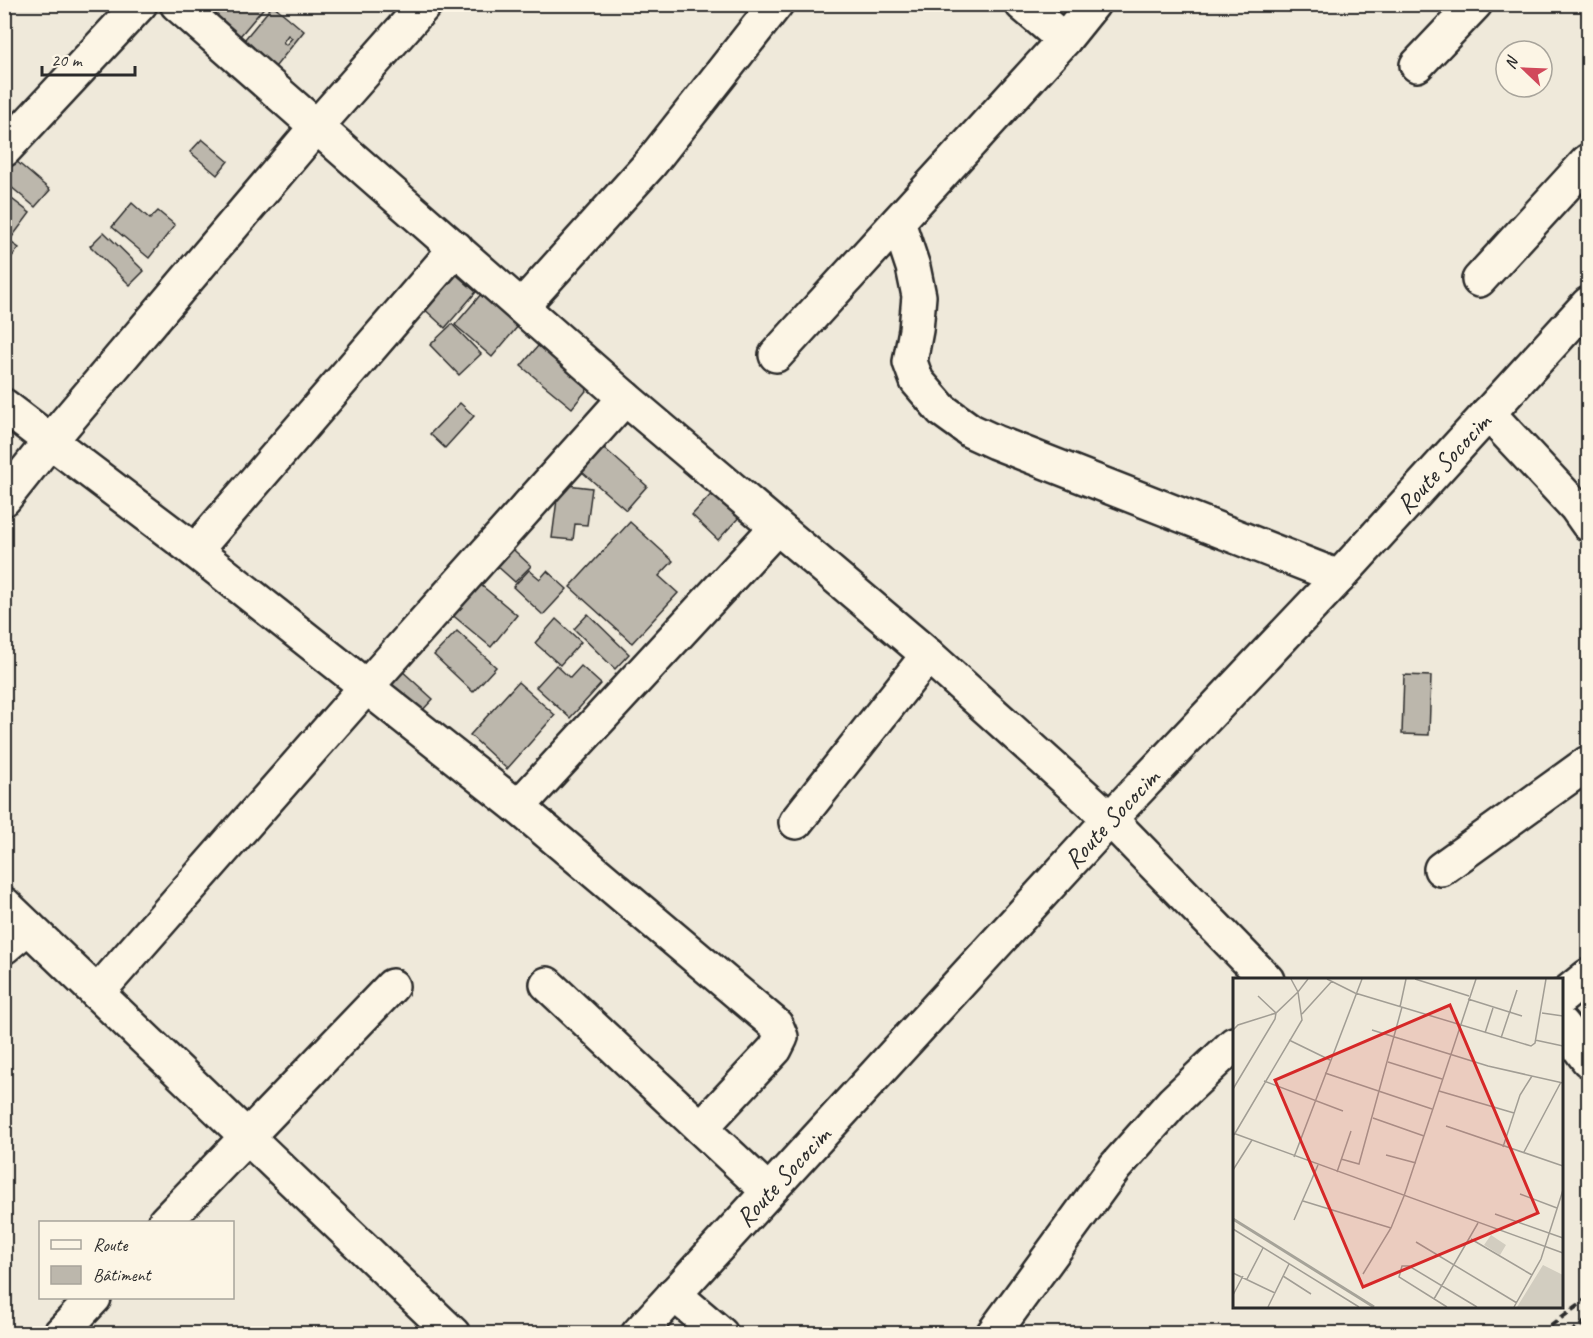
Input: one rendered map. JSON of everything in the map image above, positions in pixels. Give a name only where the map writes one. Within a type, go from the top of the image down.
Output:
[{"type":"street","points":[[4,150],[140,4]]},
{"type":"street","points":[[177,4],[625,398],[928,655],[1110,819],[1265,978]]},
{"type":"street","points":[[4,499],[51,440],[317,126],[425,4]]},
{"type":"street","points":[[522,306],[650,165],[776,4]]},
{"type":"street","points":[[1022,4],[1064,40]]},
{"type":"street","points":[[776,355],[1064,40],[1093,4]]},
{"type":"street","points":[[1417,65],[1474,4]]},
{"type":"street","points":[[1479,280],[1588,161]]},
{"type":"street","points":[[898,222],[913,267],[919,296],[910,362],[916,381],[942,410],[971,432],[1339,577]]},
{"type":"street","points":[[195,551],[456,248]]},
{"type":"street","name":"Route Sococim","points":[[638,1334],[1110,819],[1339,577],[1588,304]]},
{"type":"street","points":[[97,993],[367,686],[625,398]]},
{"type":"street","points":[[4,406],[195,551],[518,807],[776,1026],[781,1037],[775,1049],[701,1128]]},
{"type":"street","points":[[1488,413],[1584,509]]},
{"type":"street","points":[[518,807],[776,528]]},
{"type":"street","points":[[796,822],[928,655]]},
{"type":"street","points":[[1441,869],[1588,763]]},
{"type":"street","points":[[4,904],[16,937],[97,993],[453,1334]]},
{"type":"street","points":[[1563,996],[1588,976]]},
{"type":"street","points":[[547,984],[768,1191]]},
{"type":"street","points":[[166,1221],[392,986]]},
{"type":"street","points":[[1563,1026],[1588,1060]]},
{"type":"street","points":[[993,1334],[1115,1167],[1173,1102],[1233,1045]]},
{"type":"street","points":[[674,1294],[721,1334]]},
{"type":"street","points":[[60,1334],[93,1299]]},
{"type":"building","points":[[222,4],[267,4],[235,42],[209,19]]},
{"type":"building","points":[[273,5],[304,31],[272,71],[240,45]],"holes":[[[288,35],[292,38],[286,45],[283,42]]]},
{"type":"building","points":[[202,139],[228,161],[217,175],[190,152]]},
{"type":"building","points":[[15,160],[50,190],[35,207],[4,181],[4,173]]},
{"type":"building","points":[[4,193],[30,213],[9,241],[19,248],[9,260],[4,257]]},
{"type":"building","points":[[132,203],[150,219],[158,211],[175,225],[149,258],[112,227]]},
{"type":"building","points":[[104,232],[144,271],[130,285],[90,246]]},
{"type":"building","points":[[452,271],[476,292],[445,328],[420,305]]},
{"type":"building","points":[[487,287],[524,319],[492,357],[455,325]]},
{"type":"building","points":[[452,324],[481,354],[459,375],[430,345]]},
{"type":"building","points":[[544,339],[594,381],[572,408],[521,366]]},
{"type":"building","points":[[460,403],[474,416],[445,448],[430,434]]},
{"type":"building","points":[[595,440],[647,486],[626,510],[574,465]]},
{"type":"building","points":[[559,484],[592,488],[587,525],[575,524],[573,540],[552,538]]},
{"type":"building","points":[[718,487],[744,512],[718,540],[692,515]]},
{"type":"building","points":[[630,522],[673,561],[659,576],[678,593],[632,643],[570,587]]},
{"type":"building","points":[[502,539],[531,566],[515,582],[486,556]]},
{"type":"building","points":[[529,570],[540,579],[547,571],[567,589],[543,615],[513,587]]},
{"type":"building","points":[[470,576],[517,615],[491,647],[444,608]]},
{"type":"building","points":[[588,614],[629,654],[615,669],[574,629]]},
{"type":"building","points":[[556,619],[581,642],[560,665],[535,643]]},
{"type":"building","points":[[457,631],[496,667],[473,692],[434,655]]},
{"type":"building","points":[[556,665],[570,678],[581,666],[601,684],[570,718],[536,687]]},
{"type":"building","points":[[400,669],[433,699],[420,713],[387,682]]},
{"type":"building","points":[[1404,675],[1431,676],[1429,735],[1402,734]]},
{"type":"building","points":[[518,682],[555,715],[507,769],[470,735]]},
{"type":"railway","points":[[1539,1334],[1588,1298]]},
{"type":"railway","points":[[1569,1334],[1588,1320]]}]
